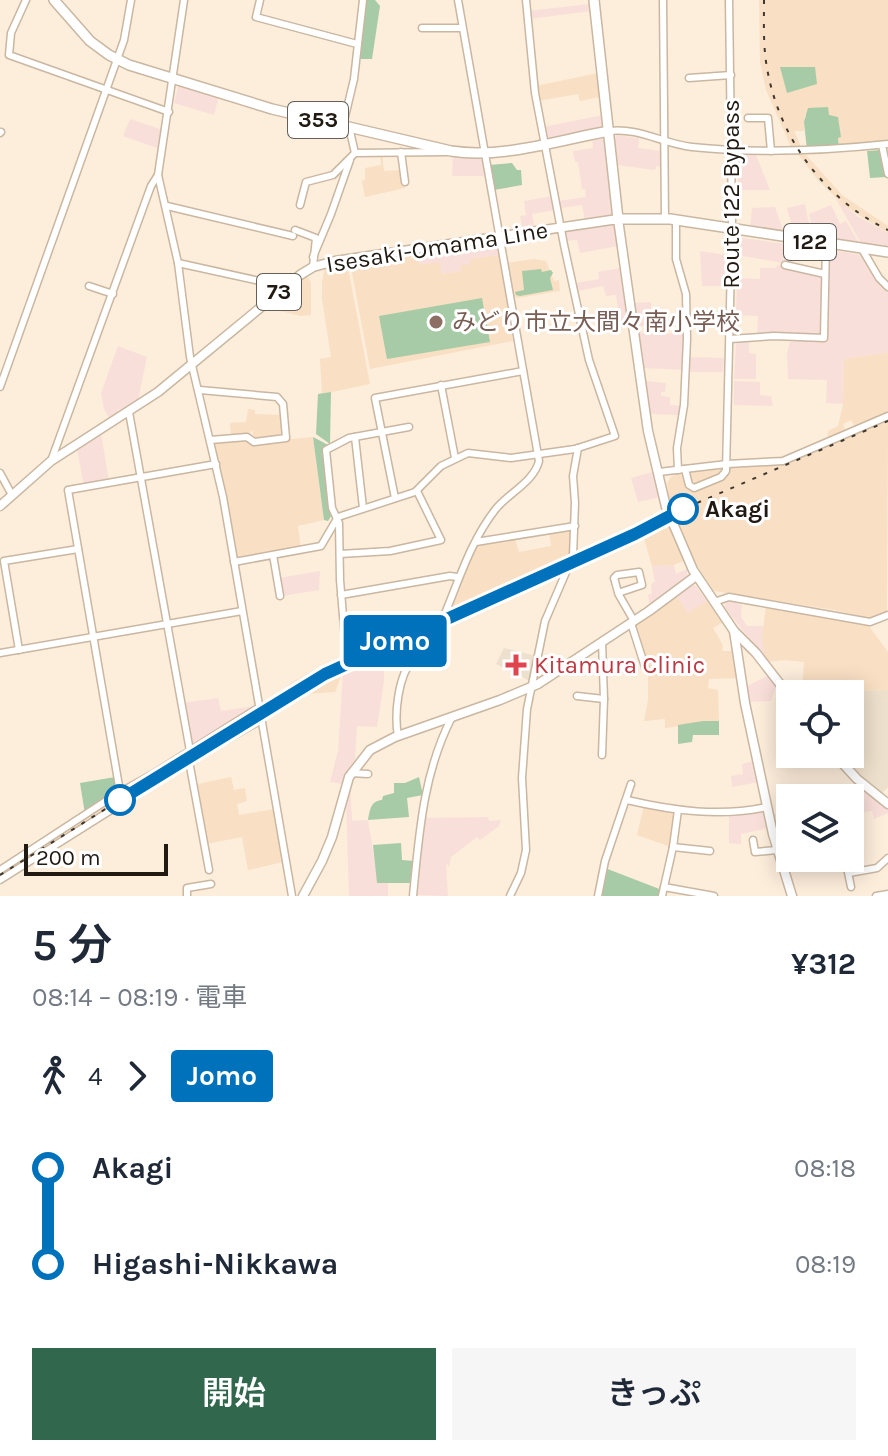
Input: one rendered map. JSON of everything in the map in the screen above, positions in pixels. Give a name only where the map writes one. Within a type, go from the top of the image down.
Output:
[{"type":"highway","name":"353","points":[[54,0],[90,41],[116,59],[272,109],[449,151],[485,153],[609,131]]},
{"type":"highway","points":[[594,0],[618,219]]},
{"type":"highway","name":"122","points":[[618,219],[671,220],[888,252]]},
{"type":"main road","name":"Isesaki-Omama Line","points":[[0,506],[51,461],[150,398],[313,262],[501,238],[618,219]]},
{"type":"main road","points":[[618,219],[645,411],[669,516],[696,576],[734,631],[777,680]]},
{"type":"main road","points":[[303,896],[332,837],[351,773],[370,750],[398,736],[532,687],[696,576]]},
{"type":"main road","points":[[734,631],[745,703],[776,846]]},
{"type":"main road","points":[[847,768],[888,804]]},
{"type":"main road","points":[[784,872],[792,896]]},
{"type":"street","points":[[26,0],[11,33],[9,55],[169,112]]},
{"type":"street","points":[[0,387],[124,40],[131,0]]},
{"type":"street","points":[[51,461],[151,186],[158,175],[184,0]]},
{"type":"street","points":[[260,0],[256,17],[357,44]]},
{"type":"street","points":[[313,262],[353,154],[346,126],[363,0]]},
{"type":"street","points":[[398,736],[398,700],[411,661],[436,634],[457,577],[476,542],[500,503],[536,470],[539,453],[458,0]]},
{"type":"street","points":[[234,562],[321,546],[338,517],[417,491],[439,468],[455,458],[471,453],[504,458],[578,448],[615,436],[589,360],[561,228],[533,75],[526,0]]},
{"type":"street","points":[[663,0],[664,141],[676,259],[686,294],[685,393],[677,448],[682,469],[689,485],[694,488],[724,476],[727,464]]},
{"type":"street","name":"Route 122 Bypass","points":[[727,464],[732,231],[729,0]]},
{"type":"street","points":[[422,28],[462,28]]},
{"type":"street","points":[[689,78],[731,75]]},
{"type":"street","points":[[748,118],[767,117],[772,151]]},
{"type":"street","points":[[609,131],[634,131],[688,146],[731,150],[816,152],[885,145],[888,174]]},
{"type":"street","points":[[300,205],[306,182],[333,175],[353,154],[449,151]]},
{"type":"street","points":[[401,152],[405,182]]},
{"type":"street","points":[[158,175],[178,263],[192,363],[216,464],[292,896]]},
{"type":"street","points":[[167,206],[315,236],[313,262]]},
{"type":"street","points":[[730,339],[774,336],[824,338],[826,244]]},
{"type":"street","points":[[862,249],[888,287]]},
{"type":"street","points":[[178,263],[264,282],[265,303]]},
{"type":"street","points":[[785,265],[825,274]]},
{"type":"street","points":[[89,286],[113,294]]},
{"type":"street","points":[[395,498],[375,398],[523,371]]},
{"type":"street","points":[[441,385],[455,458]]},
{"type":"street","points":[[200,390],[277,397],[283,404],[286,438],[254,442],[249,437],[210,440]]},
{"type":"street","points":[[129,412],[190,751]]},
{"type":"street","points":[[659,472],[792,459],[888,416]]},
{"type":"street","points":[[345,640],[338,517],[332,508],[326,450],[355,437],[409,427]]},
{"type":"street","points":[[355,437],[363,508]]},
{"type":"street","points":[[510,896],[521,873],[526,850],[522,778],[527,709],[545,621],[572,560],[575,526],[573,476],[578,448]]},
{"type":"street","points":[[120,792],[68,490],[216,464]]},
{"type":"street","points":[[0,473],[12,495]]},
{"type":"street","points":[[340,554],[390,551],[441,540],[417,491]]},
{"type":"street","points":[[476,542],[575,526]]},
{"type":"street","points":[[19,650],[4,580],[4,561],[78,549]]},
{"type":"street","points":[[273,555],[280,596]]},
{"type":"street","points":[[618,593],[642,585],[639,572],[616,575],[618,593],[632,622],[645,667]]},
{"type":"street","points":[[341,595],[457,577]]},
{"type":"street","points":[[714,602],[731,597],[870,622],[888,615]]},
{"type":"street","points":[[0,653],[242,611]]},
{"type":"street","points":[[602,642],[602,755]]},
{"type":"street","points":[[577,696],[604,699]]},
{"type":"street","points":[[0,870],[258,708]]},
{"type":"street","points":[[413,896],[424,802],[436,755],[452,717]]},
{"type":"street","points":[[0,880],[189,761],[261,720]]},
{"type":"street","points":[[189,761],[209,870]]},
{"type":"street","points":[[351,773],[368,774]]},
{"type":"street","points":[[598,896],[605,861],[631,784]]},
{"type":"street","points":[[627,800],[678,810],[729,813],[767,807]]},
{"type":"street","points":[[662,896],[678,810]]},
{"type":"street","points":[[753,840],[755,852],[776,850]]},
{"type":"street","points":[[673,847],[710,851]]},
{"type":"street","points":[[851,887],[849,873],[877,868],[886,863]]},
{"type":"street","points":[[187,896],[187,888],[211,884]]},
{"type":"street","points":[[664,887],[714,896]]},
{"type":"street","points":[[876,896],[888,894]]},
{"type":"shaded area","points":[[759,0],[888,0],[888,141],[839,146],[836,117],[805,115],[804,131],[794,131],[802,149],[792,149],[766,90],[760,62]]},
{"type":"shaded area","points":[[590,4],[591,11],[529,19],[528,11]]},
{"type":"shaded area","points":[[598,73],[600,97],[580,101],[578,94],[538,101],[536,86]]},
{"type":"shaded area","points":[[179,84],[219,96],[214,115],[174,103]]},
{"type":"shaded area","points":[[603,115],[602,129],[548,140],[545,138],[543,127]]},
{"type":"shaded area","points":[[130,119],[163,130],[160,149],[123,136]]},
{"type":"shaded area","points":[[605,135],[613,212],[610,216],[585,221],[582,205],[560,208],[558,201],[586,197],[573,151],[593,148],[592,137]]},
{"type":"shaded area","points":[[617,135],[639,138],[638,148],[661,151],[661,167],[656,166],[655,170],[617,165],[614,138]]},
{"type":"shaded area","points":[[380,154],[384,171],[401,170],[405,188],[365,197],[362,181],[365,180],[365,168],[381,165]]},
{"type":"shaded area","points":[[740,154],[756,155],[770,190],[738,190]]},
{"type":"shaded area","points":[[798,154],[806,155],[842,195],[888,226],[888,233],[843,205]]},
{"type":"shaded area","points":[[453,155],[483,156],[486,176],[452,176]]},
{"type":"shaded area","points":[[553,196],[556,210],[532,214],[535,229],[523,231],[520,216],[526,215],[524,201]]},
{"type":"shaded area","points":[[836,199],[857,216],[888,233],[888,248],[862,245]]},
{"type":"shaded area","points":[[805,204],[813,237],[794,234],[787,208]]},
{"type":"shaded area","points":[[831,205],[840,224],[846,221],[859,243],[815,237],[809,214]]},
{"type":"shaded area","points":[[775,207],[784,233],[750,228],[752,208]]},
{"type":"shaded area","points":[[613,223],[618,246],[580,253],[577,240],[565,241],[563,231]]},
{"type":"shaded area","points":[[739,239],[793,245],[793,265],[738,255]]},
{"type":"shaded area","points":[[497,244],[500,255],[470,259],[470,264],[462,271],[441,274],[420,265],[419,253]]},
{"type":"shaded area","points":[[829,250],[861,255],[888,291],[888,353],[844,359],[843,404],[826,403],[827,380],[788,379],[790,342],[827,340]]},
{"type":"shaded area","points":[[700,251],[726,255],[725,286],[702,286]]},
{"type":"shaded area","name":"みどり市立大間々南小学校","points":[[419,253],[420,265],[439,262],[442,274],[461,271],[461,265],[470,264],[470,259],[500,255],[513,341],[370,369],[350,262]]},
{"type":"shaded area","points":[[534,259],[546,261],[554,281],[559,280],[560,291],[518,298],[512,296],[507,263]]},
{"type":"shaded area","points":[[347,262],[370,384],[322,394],[320,359],[331,357],[322,282],[325,267]]},
{"type":"shaded area","points":[[777,265],[822,276],[822,333],[819,337],[757,337],[758,316],[736,315],[737,278],[760,279],[760,268],[776,268]]},
{"type":"shaded area","points":[[621,268],[628,326],[621,328],[616,295],[606,296],[603,286],[578,291],[576,283],[599,279],[598,272]]},
{"type":"shaded area","points":[[306,275],[311,282],[311,315],[301,316],[267,308]]},
{"type":"shaded area","points":[[651,302],[651,318],[662,319],[662,326],[640,326],[641,333],[686,334],[685,370],[643,368],[634,303]]},
{"type":"shaded area","points":[[736,341],[749,341],[749,353],[756,354],[756,379],[734,379]]},
{"type":"shaded area","points":[[118,346],[147,357],[138,400],[124,410],[118,409],[117,415],[110,419],[101,393]]},
{"type":"shaded area","points":[[888,353],[888,415],[856,429],[851,420],[843,424],[847,434],[827,442],[828,431],[838,426],[843,404],[844,359]]},
{"type":"shaded area","points":[[690,357],[724,358],[723,372],[689,372]]},
{"type":"shaded area","points":[[645,381],[666,383],[661,396],[670,397],[670,405],[683,406],[681,417],[650,414]]},
{"type":"shaded area","points":[[734,381],[760,382],[760,395],[771,396],[773,406],[734,405]]},
{"type":"shaded area","points":[[248,409],[255,410],[255,414],[282,415],[284,435],[254,439],[252,430],[248,435],[231,436],[230,423],[246,422]]},
{"type":"shaded area","points":[[888,418],[887,613],[868,618],[714,591],[688,552],[671,510],[667,483],[671,477],[675,474],[797,459]]},
{"type":"shaded area","points":[[101,434],[109,481],[84,486],[77,449]]},
{"type":"shaded area","points":[[313,437],[324,520],[298,526],[301,549],[239,559],[236,557],[213,442],[248,438],[251,443]]},
{"type":"shaded area","points":[[653,472],[660,497],[638,502],[631,478]]},
{"type":"shaded area","points":[[665,515],[684,561],[674,565],[652,566],[643,535],[609,549],[611,553],[571,571],[576,547],[580,554]]},
{"type":"shaded area","points":[[573,530],[573,547],[567,569],[444,622],[458,582],[477,544],[515,538],[519,552],[551,546],[549,532]]},
{"type":"shaded area","points":[[674,565],[676,574],[687,569],[687,576],[650,605],[648,595],[652,594],[651,584],[655,582],[652,566]]},
{"type":"shaded area","points":[[320,571],[319,590],[282,596],[279,578]]},
{"type":"shaded area","points":[[691,584],[707,601],[688,614],[676,596]]},
{"type":"shaded area","points":[[676,596],[688,613],[707,601],[722,623],[713,628],[723,645],[722,651],[733,651],[738,678],[709,679],[708,688],[718,690],[719,721],[665,728],[665,719],[644,721],[648,671],[634,624]]},
{"type":"shaded area","points":[[729,600],[742,605],[741,617],[747,626],[763,626],[765,658],[724,607]]},
{"type":"shaded area","points":[[766,606],[868,625],[888,652],[888,690],[864,691],[864,680],[803,680],[804,662],[768,662],[762,637]]},
{"type":"shaded area","points":[[438,617],[434,627],[343,671],[335,692],[307,694],[263,718],[261,705],[296,680]]},
{"type":"shaded area","name":"Kitamura Clinic","points":[[504,648],[536,656],[530,681],[496,664]]},
{"type":"shaded area","points":[[384,653],[384,681],[377,727],[357,726],[355,760],[343,784],[330,782],[338,751],[343,671]]},
{"type":"shaded area","points":[[769,675],[776,683],[771,701],[748,702],[745,687]]},
{"type":"shaded area","points":[[888,690],[888,787],[881,794],[852,768],[864,768],[864,691]]},
{"type":"shaded area","points":[[218,698],[221,711],[255,706],[192,749],[182,703]]},
{"type":"shaded area","points":[[257,711],[258,718],[255,720],[0,878],[0,872]]},
{"type":"shaded area","points":[[754,761],[759,782],[732,787],[731,776],[743,774],[742,764]]},
{"type":"shaded area","points":[[231,777],[234,790],[245,788],[247,801],[237,804],[239,815],[274,809],[283,862],[248,870],[242,837],[206,844],[198,784]]},
{"type":"shaded area","points":[[350,781],[352,821],[368,820],[378,883],[388,883],[388,896],[349,896],[346,799]]},
{"type":"shaded area","points":[[864,789],[888,808],[888,813],[874,819],[872,811],[864,812]]},
{"type":"shaded area","points":[[644,805],[675,811],[671,847],[637,835]]},
{"type":"shaded area","points":[[764,809],[769,828],[741,834],[741,844],[729,843],[729,814]]},
{"type":"shaded area","points":[[488,817],[489,821],[501,820],[499,826],[480,840],[477,837],[451,857],[449,867],[446,863],[448,896],[416,895],[425,818]]},
{"type":"green space","points":[[366,0],[375,0],[380,6],[372,59],[359,59]]},
{"type":"green space","points":[[780,67],[815,67],[817,84],[787,93]]},
{"type":"green space","points":[[828,107],[829,115],[838,117],[839,148],[807,150],[804,122],[808,108]]},
{"type":"green space","points":[[881,150],[886,177],[870,178],[867,151]]},
{"type":"green space","points":[[512,163],[517,170],[521,170],[522,185],[494,190],[489,165]]},
{"type":"green space","points":[[541,269],[542,272],[551,270],[553,273],[550,278],[553,290],[516,295],[515,292],[524,290],[522,271]]},
{"type":"green space","points":[[482,298],[490,342],[387,359],[379,316]]},
{"type":"green space","points":[[331,392],[330,444],[316,434],[318,394]]},
{"type":"green space","points":[[313,437],[330,446],[323,449],[333,513],[328,521],[324,520]]},
{"type":"green space","points":[[719,721],[719,735],[693,735],[692,742],[678,744],[678,725]]},
{"type":"green space","points":[[115,777],[115,792],[85,814],[80,783]]},
{"type":"green space","points":[[419,777],[423,795],[407,798],[409,817],[368,820],[373,804],[382,800],[383,796],[394,793],[394,783],[405,783]]},
{"type":"green space","points":[[401,843],[402,860],[415,861],[413,883],[377,883],[373,845]]},
{"type":"green space","points":[[605,868],[662,890],[661,896],[600,896]]},
{"type":"railway","points":[[764,0],[767,68],[773,94],[794,142],[825,184],[865,217],[888,230]]},
{"type":"railway","points":[[0,875],[294,691],[335,669],[635,534],[683,509],[888,421]]},
{"type":"train","name":"Jomo","points":[[120,800],[325,674],[635,534],[683,509]]},
{"type":"place","name":"みどり市立大間々南小学校","points":[[436,322]]},
{"type":"place","name":"Akagi","points":[[683,509]]},
{"type":"place","name":"Kitamura Clinic","points":[[516,665]]}]
